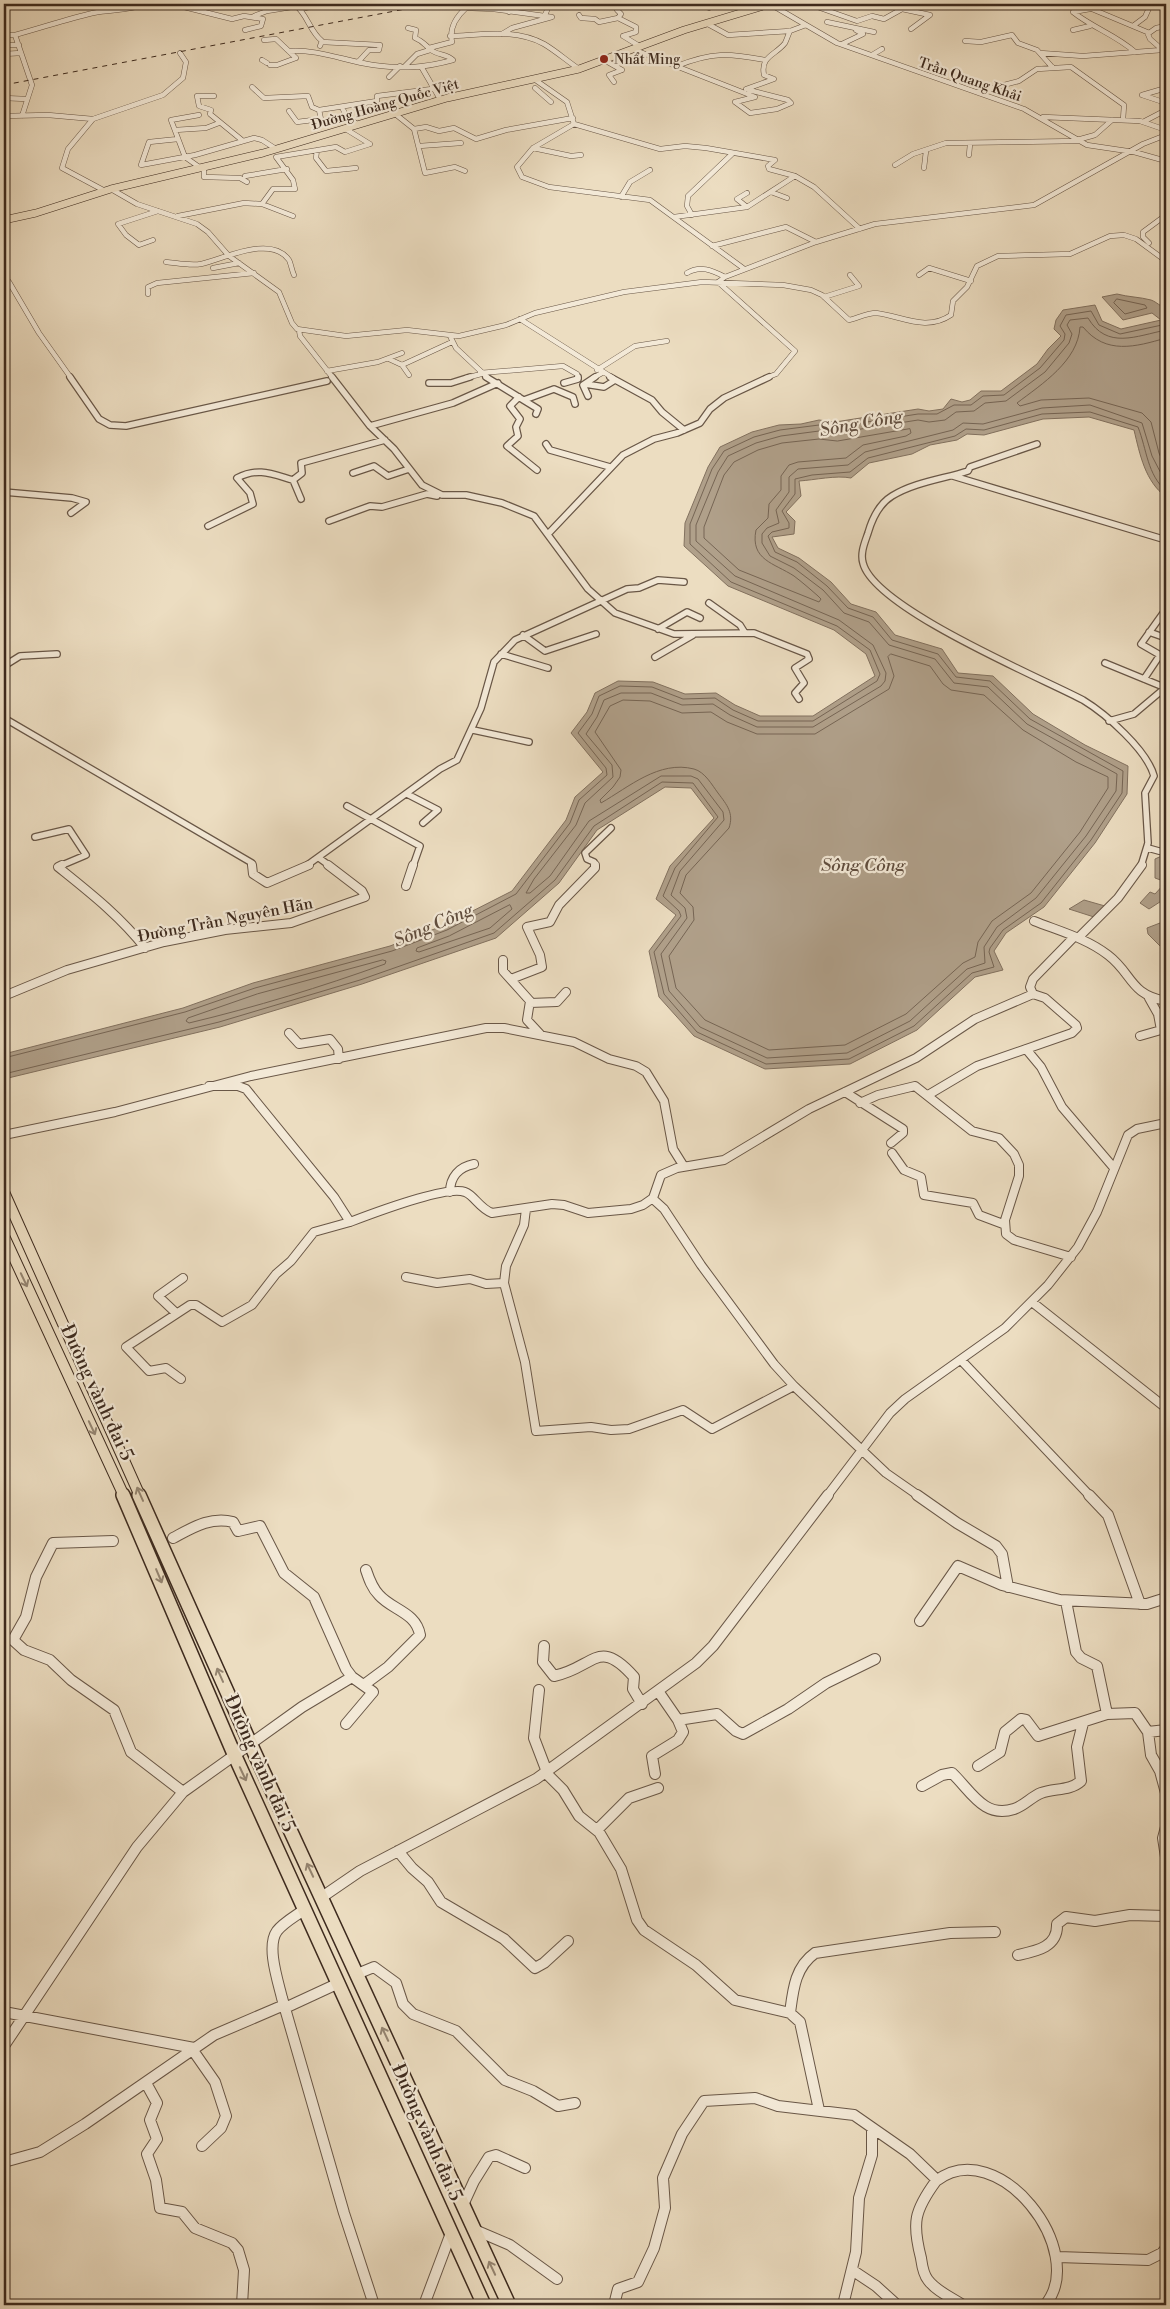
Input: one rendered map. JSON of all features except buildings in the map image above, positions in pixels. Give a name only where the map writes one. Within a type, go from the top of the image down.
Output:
[{"type":"highway","name":"Đường Hoàng Quốc Việt","points":[[4,220],[108,190],[203,169],[276,149],[440,100],[579,69],[606,61],[706,23],[765,4]]},
{"type":"main road","name":"Đường vành đai 5","points":[[4,1192],[250,1743],[475,2230]]},
{"type":"main road","name":"Đường vành đai 5","points":[[4,1236],[140,1532],[234,1754],[484,2305]]},
{"type":"main road","points":[[140,1532],[154,1526]]},
{"type":"main road","points":[[475,2230],[509,2305]]},
{"type":"street","points":[[4,35],[15,35],[93,13],[116,8],[130,10],[146,4]]},
{"type":"street","points":[[172,4],[232,19],[244,16],[254,16],[263,19],[261,26],[245,30]]},
{"type":"street","points":[[254,16],[267,11],[322,4]]},
{"type":"street","points":[[509,12],[521,4]]},
{"type":"street","points":[[545,15],[548,8],[558,4]]},
{"type":"street","points":[[618,18],[621,14],[617,11],[620,4]]},
{"type":"street","points":[[703,4],[709,8]]},
{"type":"street","name":"Trần Quang Khải","points":[[765,4],[842,44],[977,92],[1041,118],[1091,147],[1128,152],[1166,161]]},
{"type":"street","points":[[809,4],[840,17],[859,21],[872,16],[884,19],[902,9],[925,13],[930,16],[911,29]]},
{"type":"street","points":[[1080,4],[1149,33]]},
{"type":"street","points":[[1133,26],[1145,17],[1150,6],[1148,4]]},
{"type":"street","points":[[298,6],[313,28],[314,35],[322,42],[380,45],[378,50],[371,50],[365,53],[366,55],[358,62]]},
{"type":"street","points":[[908,10],[913,7]]},
{"type":"street","points":[[389,77],[417,54],[452,42],[450,36],[455,18],[464,8],[493,9],[545,15],[552,18],[512,28],[502,34]]},
{"type":"street","points":[[1091,9],[1073,12],[1090,26],[1120,39],[1135,52]]},
{"type":"street","points":[[578,15],[581,18],[595,19],[599,22],[618,18],[635,25],[636,32],[623,36],[638,48],[677,66],[744,90],[788,100],[791,103],[777,109],[750,113],[735,102],[755,96],[744,90]]},
{"type":"street","points":[[814,29],[840,17]]},
{"type":"street","points":[[827,22],[852,29],[874,32]]},
{"type":"street","points":[[706,23],[728,35],[790,31],[806,25]]},
{"type":"street","points":[[1073,30],[1090,26]]},
{"type":"street","points":[[1149,33],[1156,28],[1166,26]]},
{"type":"street","points":[[289,52],[304,50],[358,62],[422,68],[453,60],[449,56],[429,49],[426,43],[415,38],[416,30],[408,28]]},
{"type":"street","points":[[842,44],[863,34],[852,29]]},
{"type":"street","points":[[744,90],[774,80],[763,74],[765,60],[785,43],[790,31]]},
{"type":"street","points":[[1149,33],[1150,39],[1164,51]]},
{"type":"street","points":[[450,36],[502,34],[539,41],[579,69]]},
{"type":"street","points":[[15,35],[32,85],[22,116]]},
{"type":"street","points":[[965,41],[985,42],[1012,35],[1018,43],[1040,53],[1065,55],[1164,51]]},
{"type":"street","points":[[262,60],[268,64],[277,65],[296,58],[276,39],[264,40]]},
{"type":"street","points":[[317,52],[322,42]]},
{"type":"street","points":[[4,45],[19,45]]},
{"type":"street","points":[[872,55],[882,49]]},
{"type":"street","points":[[4,54],[21,52]]},
{"type":"street","points":[[180,53],[186,62],[183,78],[163,96],[94,119],[86,125],[66,151],[60,166],[137,204],[204,228],[228,256],[279,292],[292,324],[370,426],[422,485],[442,495]]},
{"type":"street","points":[[1040,53],[1053,68]]},
{"type":"street","points":[[677,66],[704,56],[737,55],[765,60]]},
{"type":"street","points":[[1065,55],[1071,67],[1124,105],[1123,120]]},
{"type":"street","points":[[606,61],[622,69],[609,75],[614,82]]},
{"type":"street","points":[[977,92],[1023,80],[1034,74],[1037,69],[1071,67]]},
{"type":"street","points":[[422,68],[432,89],[440,100]]},
{"type":"street","points":[[534,79],[564,100],[573,121]]},
{"type":"street","points":[[252,87],[264,98],[308,96],[312,108],[319,110],[377,101],[377,96],[432,89]]},
{"type":"street","points":[[535,88],[550,103],[564,100]]},
{"type":"street","points":[[1166,88],[1142,94],[1166,103]]},
{"type":"street","points":[[214,96],[196,97],[200,107],[211,110],[210,114],[219,123],[243,141]]},
{"type":"street","points":[[4,98],[26,99]]},
{"type":"street","points":[[342,107],[346,116],[357,124]]},
{"type":"street","points":[[289,111],[294,122],[297,122],[322,118],[319,110]]},
{"type":"street","points":[[1143,122],[1166,110]]},
{"type":"street","points":[[394,113],[414,129],[425,173],[455,167],[464,170]]},
{"type":"street","points":[[4,116],[48,115],[94,119]]},
{"type":"street","points":[[199,115],[171,119],[185,157],[203,169],[204,177],[240,178],[247,182]]},
{"type":"street","points":[[1041,118],[1123,120],[1143,122],[1166,130]]},
{"type":"street","points":[[895,165],[913,154],[926,151],[932,146],[943,143],[1078,141],[1095,135],[1112,120]]},
{"type":"street","points":[[573,121],[533,148],[517,167],[518,172],[526,179],[555,188],[650,200],[743,268]]},
{"type":"street","points":[[414,129],[426,127],[439,131],[454,128],[474,139],[504,130],[573,121],[662,149],[688,146],[775,160],[768,166],[769,169],[795,176],[814,187],[860,228]]},
{"type":"street","points":[[175,130],[206,128],[219,123]]},
{"type":"street","points":[[262,204],[273,189],[295,189],[296,185],[287,169],[275,158],[294,152],[336,147],[345,152],[370,144],[344,128]]},
{"type":"street","points":[[718,282],[723,276],[743,268],[815,241],[860,228],[914,218],[1030,206],[1128,152],[1166,134]]},
{"type":"street","points":[[178,139],[149,142],[141,165],[185,157],[257,138],[276,149]]},
{"type":"street","points":[[419,146],[451,142],[462,143]]},
{"type":"street","points":[[969,155],[970,144]]},
{"type":"street","points":[[533,148],[571,156],[581,155]]},
{"type":"street","points":[[317,150],[316,158],[326,171],[356,168]]},
{"type":"street","points":[[924,168],[926,151]]},
{"type":"street","points":[[692,215],[687,206],[688,196],[732,154]]},
{"type":"street","points":[[245,176],[287,169]]},
{"type":"street","points":[[620,197],[630,182],[650,170]]},
{"type":"street","points":[[674,217],[746,207],[795,176]]},
{"type":"street","points":[[771,192],[787,198]]},
{"type":"street","points":[[746,207],[737,199],[747,193]]},
{"type":"street","points":[[176,217],[219,210],[242,203],[262,204],[293,216]]},
{"type":"street","points":[[153,240],[139,245],[126,235],[118,224],[156,212]]},
{"type":"street","points":[[1142,235],[1166,215]]},
{"type":"street","points":[[712,246],[786,227],[815,241]]},
{"type":"street","points":[[1121,234],[1134,238],[1166,258]]},
{"type":"street","points":[[402,366],[451,339],[524,321],[535,313],[624,292],[718,282],[798,287],[824,296],[847,319],[854,320],[874,313],[910,322],[934,323],[952,315],[953,302],[971,281],[977,266],[990,258],[1006,254],[1070,254],[1121,234],[1142,235],[1166,258]]},
{"type":"street","points":[[166,262],[198,265],[265,248],[284,256],[294,275]]},
{"type":"street","points":[[213,268],[237,263]]},
{"type":"street","points":[[687,273],[695,268],[712,270],[723,276]]},
{"type":"street","points":[[919,275],[929,268],[971,281]]},
{"type":"street","points":[[4,273],[39,333],[99,419],[110,425],[126,426],[327,382]]},
{"type":"street","points":[[148,294],[148,287],[156,283],[252,273]]},
{"type":"street","points":[[824,296],[858,286],[850,275]]},
{"type":"street","points":[[548,534],[610,467],[634,448],[700,423],[710,409],[724,398],[773,376],[795,351],[718,282]]},
{"type":"street","points":[[524,321],[598,371],[652,400],[662,412],[684,430]]},
{"type":"street","points":[[299,332],[346,336],[407,330],[451,339],[481,374],[538,408],[536,414]]},
{"type":"street","points":[[588,396],[583,386],[598,371],[635,346],[667,341]]},
{"type":"street","points":[[327,371],[389,359],[402,353]]},
{"type":"street","points":[[389,359],[402,366],[409,375]]},
{"type":"street","points":[[429,384],[451,383],[481,374],[564,366],[577,374],[598,371]]},
{"type":"street","points":[[564,383],[578,379],[577,374]]},
{"type":"street","points":[[585,384],[604,387],[615,380]]},
{"type":"street","points":[[370,426],[441,406],[485,390],[498,383]]},
{"type":"street","points":[[524,400],[554,389],[573,397],[575,404]]},
{"type":"street","points":[[519,396],[510,406],[520,419],[516,427],[518,436],[507,446],[537,470]]},
{"type":"street","points":[[293,480],[302,473],[301,463],[384,440]]},
{"type":"street","points":[[546,444],[550,450],[610,467]]},
{"type":"street","points":[[1033,994],[1030,987],[1033,980],[1076,937],[1114,903],[1135,877],[1145,860],[1148,848],[1148,822],[1145,794],[1153,780],[1153,772],[1138,749],[1084,700],[932,623],[884,590],[866,572],[862,554],[868,529],[881,504],[898,493],[968,471],[970,467],[1037,444]]},
{"type":"street","points":[[353,473],[374,466],[388,476],[409,469]]},
{"type":"street","points":[[208,526],[217,519],[236,513],[253,504],[254,500],[247,487],[238,480],[239,477],[253,471],[267,470],[293,480],[301,500]]},
{"type":"street","points":[[953,476],[1166,540]]},
{"type":"street","points":[[4,492],[50,496],[86,502],[71,513]]},
{"type":"street","points":[[329,521],[370,506],[382,507],[427,494],[466,495],[507,504],[536,518],[585,586],[600,602],[620,616],[674,634],[758,634],[809,656],[795,668],[804,683],[795,693],[799,700]]},
{"type":"street","points":[[4,718],[252,863],[254,866],[252,872],[264,883],[270,883],[294,873],[319,858],[331,847],[372,820],[440,769],[457,760],[472,730],[493,666],[501,654],[523,635],[626,589],[639,588],[658,580],[684,582]]},
{"type":"street","points":[[709,604],[740,625],[745,633]]},
{"type":"street","points":[[1144,680],[1160,654],[1142,646],[1149,632],[1166,610]]},
{"type":"street","points":[[658,629],[687,612],[700,618]]},
{"type":"street","points":[[1149,632],[1166,638]]},
{"type":"street","points":[[523,635],[545,651],[596,634]]},
{"type":"street","points":[[655,657],[693,635]]},
{"type":"street","points":[[4,666],[20,656],[57,654]]},
{"type":"street","points":[[501,654],[548,668]]},
{"type":"street","points":[[1105,663],[1166,688],[1138,713],[1124,719],[1109,721]]},
{"type":"street","points":[[472,730],[529,742]]},
{"type":"street","points":[[407,794],[438,810],[423,823]]},
{"type":"street","points":[[347,806],[420,846],[406,886]]},
{"type":"street","points":[[511,979],[542,967],[540,955],[527,927],[550,922],[559,905],[595,868],[594,862],[587,859],[585,853],[611,828]]},
{"type":"street","points":[[35,837],[62,829],[69,829],[86,855],[58,867],[90,892],[131,930],[145,948]]},
{"type":"street","points":[[1148,848],[1166,853]]},
{"type":"street","name":"Đường Trần Nguyên Hãn","points":[[4,996],[68,970],[145,948],[224,930],[291,923],[316,916],[365,897],[362,891],[319,858]]},
{"type":"street","points":[[1034,921],[1076,937],[1111,958],[1131,984],[1149,998],[1158,1014],[1162,1030],[1140,1036]]},
{"type":"street","points":[[503,960],[503,971],[530,1003]]},
{"type":"street","points":[[530,1003],[558,1002],[561,999],[561,994],[566,992]]},
{"type":"street","points":[[181,1379],[166,1368],[149,1371],[126,1347],[176,1313],[193,1304],[219,1322],[252,1305],[276,1274],[291,1261],[314,1232],[322,1228],[350,1222],[392,1206],[450,1192],[467,1192],[482,1209],[492,1213],[562,1204],[589,1213],[636,1207],[653,1199],[657,1191],[658,1178],[683,1165],[709,1164],[724,1160],[803,1112],[916,1058],[975,1018],[1033,994],[1045,998],[1073,1021],[1077,1028],[1072,1033],[975,1067],[928,1094]]},
{"type":"street","points":[[1149,998],[1166,1001]]},
{"type":"street","points":[[530,1003],[526,1019],[541,1035]]},
{"type":"street","points":[[4,1135],[116,1112],[209,1086],[486,1028],[504,1028],[579,1043],[609,1059],[636,1066],[646,1072],[664,1101],[673,1149],[683,1165]]},
{"type":"street","points":[[289,1032],[299,1044],[330,1040],[338,1049],[339,1059]]},
{"type":"street","points":[[1026,1049],[1041,1067],[1062,1107],[1114,1168]]},
{"type":"street","points":[[209,1086],[238,1086],[246,1089],[334,1197],[350,1222]]},
{"type":"street","points":[[860,1103],[911,1086],[928,1094],[952,1117],[974,1132],[988,1133],[1002,1141],[1016,1158],[1020,1168],[1018,1186],[1003,1224],[1006,1234],[1014,1240],[1071,1257]]},
{"type":"street","points":[[845,1092],[904,1131],[891,1143]]},
{"type":"street","points":[[322,1897],[360,1871],[547,1772],[642,1704],[696,1662],[713,1646],[898,1406],[1005,1328],[1032,1302],[1071,1257],[1097,1212],[1128,1135],[1138,1130],[1166,1123]]},
{"type":"street","points":[[892,1153],[904,1170],[921,1177],[924,1196],[973,1203],[979,1215],[1003,1224]]},
{"type":"street","points":[[450,1192],[449,1185],[457,1172],[464,1166],[474,1164]]},
{"type":"street","points":[[653,1199],[664,1209],[762,1349],[794,1386],[894,1480],[957,1523],[996,1546],[1002,1554],[1008,1587]]},
{"type":"street","points":[[526,1209],[524,1225],[506,1266],[504,1283],[527,1369],[536,1431],[596,1427],[611,1430],[629,1429],[683,1410],[712,1429],[794,1386]]},
{"type":"street","points":[[406,1277],[435,1283],[470,1279],[486,1284],[504,1283]]},
{"type":"street","points":[[176,1313],[158,1296],[183,1278]]},
{"type":"street","points":[[1032,1302],[1166,1408]]},
{"type":"street","points":[[961,1360],[1108,1515],[1140,1604]]},
{"type":"street","points":[[173,1538],[195,1526],[222,1520],[233,1522],[238,1531],[260,1526],[271,1552],[288,1579],[306,1588],[314,1597],[326,1619],[338,1655],[352,1677],[372,1689],[372,1696],[346,1724]]},
{"type":"street","points":[[113,1541],[53,1543],[36,1577],[26,1617],[13,1640],[24,1650],[50,1660],[71,1680],[114,1710],[121,1723],[131,1752],[183,1792]]},
{"type":"street","points":[[920,1621],[958,1566],[1008,1587],[1066,1601],[1140,1604],[1152,1603],[1166,1598]]},
{"type":"street","points":[[365,1684],[388,1668],[420,1638],[420,1629],[414,1621],[379,1596],[371,1586],[366,1570]]},
{"type":"street","points":[[1066,1601],[1076,1652],[1081,1658],[1097,1666],[1107,1714]]},
{"type":"street","points":[[544,1646],[541,1658],[543,1664],[554,1676],[600,1656],[610,1655],[614,1657],[634,1677],[633,1689],[642,1704]]},
{"type":"street","points":[[678,1720],[717,1714],[736,1731],[743,1734],[788,1709],[826,1683],[875,1659]]},
{"type":"street","points":[[4,2046],[26,2016],[137,1847],[183,1792],[302,1707],[352,1677]]},
{"type":"street","points":[[539,1690],[534,1738],[547,1772],[567,1794],[579,1816],[597,1830],[622,1869],[637,1920],[644,1930],[696,1965],[735,2000],[790,2013],[800,2022],[804,2030],[809,2068],[820,2110]]},
{"type":"street","points":[[655,1774],[652,1756],[654,1753],[682,1737],[683,1732],[678,1720],[658,1691]]},
{"type":"street","points":[[978,1766],[1000,1752],[1004,1732],[1021,1719],[1026,1720],[1038,1736],[1107,1714],[1136,1713],[1148,1732],[1151,1755],[1160,1771],[1166,1793]]},
{"type":"street","points":[[922,1786],[942,1774],[952,1773],[977,1803],[997,1811],[1013,1809],[1046,1791],[1073,1787],[1079,1784],[1082,1776],[1077,1747],[1082,1723]]},
{"type":"street","points":[[1148,1732],[1166,1730]]},
{"type":"street","points":[[597,1830],[629,1798],[658,1788]]},
{"type":"street","points":[[1166,1827],[1163,1838],[1166,1857]]},
{"type":"street","points":[[398,1851],[412,1868],[428,1882],[441,1902],[504,1939],[535,1968],[548,1961],[555,1951],[568,1941]]},
{"type":"street","points":[[305,1909],[279,1928],[272,1940],[285,2007],[351,2242],[374,2305]]},
{"type":"street","points":[[1018,1955],[1040,1950],[1050,1945],[1058,1930],[1057,1924],[1066,1917],[1095,1921],[1130,1915],[1166,1916]]},
{"type":"street","points":[[790,2013],[795,1984],[802,1962],[815,1953],[942,1933],[995,1932]]},
{"type":"street","points":[[358,1974],[374,1967],[391,1978],[399,1989],[407,2010],[456,2031],[505,2080],[533,2091],[558,2106],[575,2103]]},
{"type":"street","points":[[4,2162],[43,2151],[146,2082],[173,2061],[225,2029],[285,2007],[339,1983]]},
{"type":"street","points":[[4,2012],[193,2048],[215,2082],[226,2116],[221,2128],[202,2146]]},
{"type":"street","points":[[146,2082],[157,2103],[150,2120],[157,2139],[147,2154],[156,2180],[160,2208],[182,2212],[195,2228],[232,2242],[238,2250],[244,2270],[242,2305]]},
{"type":"street","points":[[614,2305],[618,2289],[638,2282],[652,2253],[665,2208],[663,2178],[682,2134],[700,2104],[708,2099],[755,2098],[778,2106],[854,2115],[916,2159],[937,2180]]},
{"type":"street","points":[[843,2305],[857,2245],[858,2198],[872,2155],[872,2128]]},
{"type":"street","points":[[463,2205],[474,2181],[490,2157],[496,2155],[525,2168]]},
{"type":"street","points":[[964,2305],[928,2280],[913,2232],[916,2212],[937,2180],[960,2170],[971,2169],[995,2176],[1014,2187],[1037,2215],[1058,2257],[1058,2282],[1052,2303]]},
{"type":"street","points":[[475,2230],[510,2245],[557,2279]]},
{"type":"street","points":[[424,2305],[451,2233]]},
{"type":"street","points":[[1058,2257],[1148,2260],[1162,2253],[1166,2248]]},
{"type":"street","points":[[852,2270],[876,2286],[897,2305]]},
{"type":"water","name":"Sông Công","points":[[1117,294],[1151,300],[1166,307],[1166,497],[1153,483],[1144,467],[1134,430],[1089,417],[1043,419],[984,435],[967,434],[957,440],[930,445],[912,454],[869,463],[851,478],[832,477],[799,481],[801,496],[786,512],[795,521],[794,534],[772,537],[778,548],[799,558],[831,582],[851,604],[876,612],[895,635],[942,649],[958,673],[993,676],[1033,714],[1085,745],[1128,766],[1127,794],[1095,843],[1044,907],[1006,933],[994,951],[1003,970],[975,977],[917,1030],[850,1064],[765,1069],[694,1036],[659,997],[649,951],[676,915],[656,899],[670,866],[714,818],[691,788],[665,787],[597,830],[559,883],[496,938],[362,984],[220,1027],[4,1079],[4,1054],[183,1008],[253,983],[390,946],[445,925],[512,891],[566,820],[575,797],[603,772],[571,733],[587,712],[595,693],[618,681],[653,682],[685,694],[716,693],[735,705],[760,716],[813,716],[875,676],[866,654],[834,630],[728,586],[684,546],[685,523],[708,467],[720,447],[752,432],[779,425],[801,424],[819,420],[835,422],[918,409],[929,411],[943,409],[951,399],[962,402],[970,400],[981,391],[1001,391],[1037,364],[1061,336],[1054,329],[1056,320],[1063,310],[1095,305],[1102,321],[1121,329],[1161,320],[1152,313],[1123,320],[1102,297]]},
{"type":"water","points":[[1166,854],[1166,882],[1155,878],[1155,859]]},
{"type":"water","points":[[1165,883],[1166,898],[1149,909],[1140,903],[1150,892],[1155,894]]},
{"type":"water","points":[[1084,900],[1105,906],[1094,917],[1069,909]]},
{"type":"water","points":[[1160,923],[1166,927],[1166,943],[1160,946],[1148,934],[1147,928]]},
{"type":"railway","points":[[4,85],[432,4]]},
{"type":"place","name":"Nhẩt Ming","points":[[604,59]]}]
